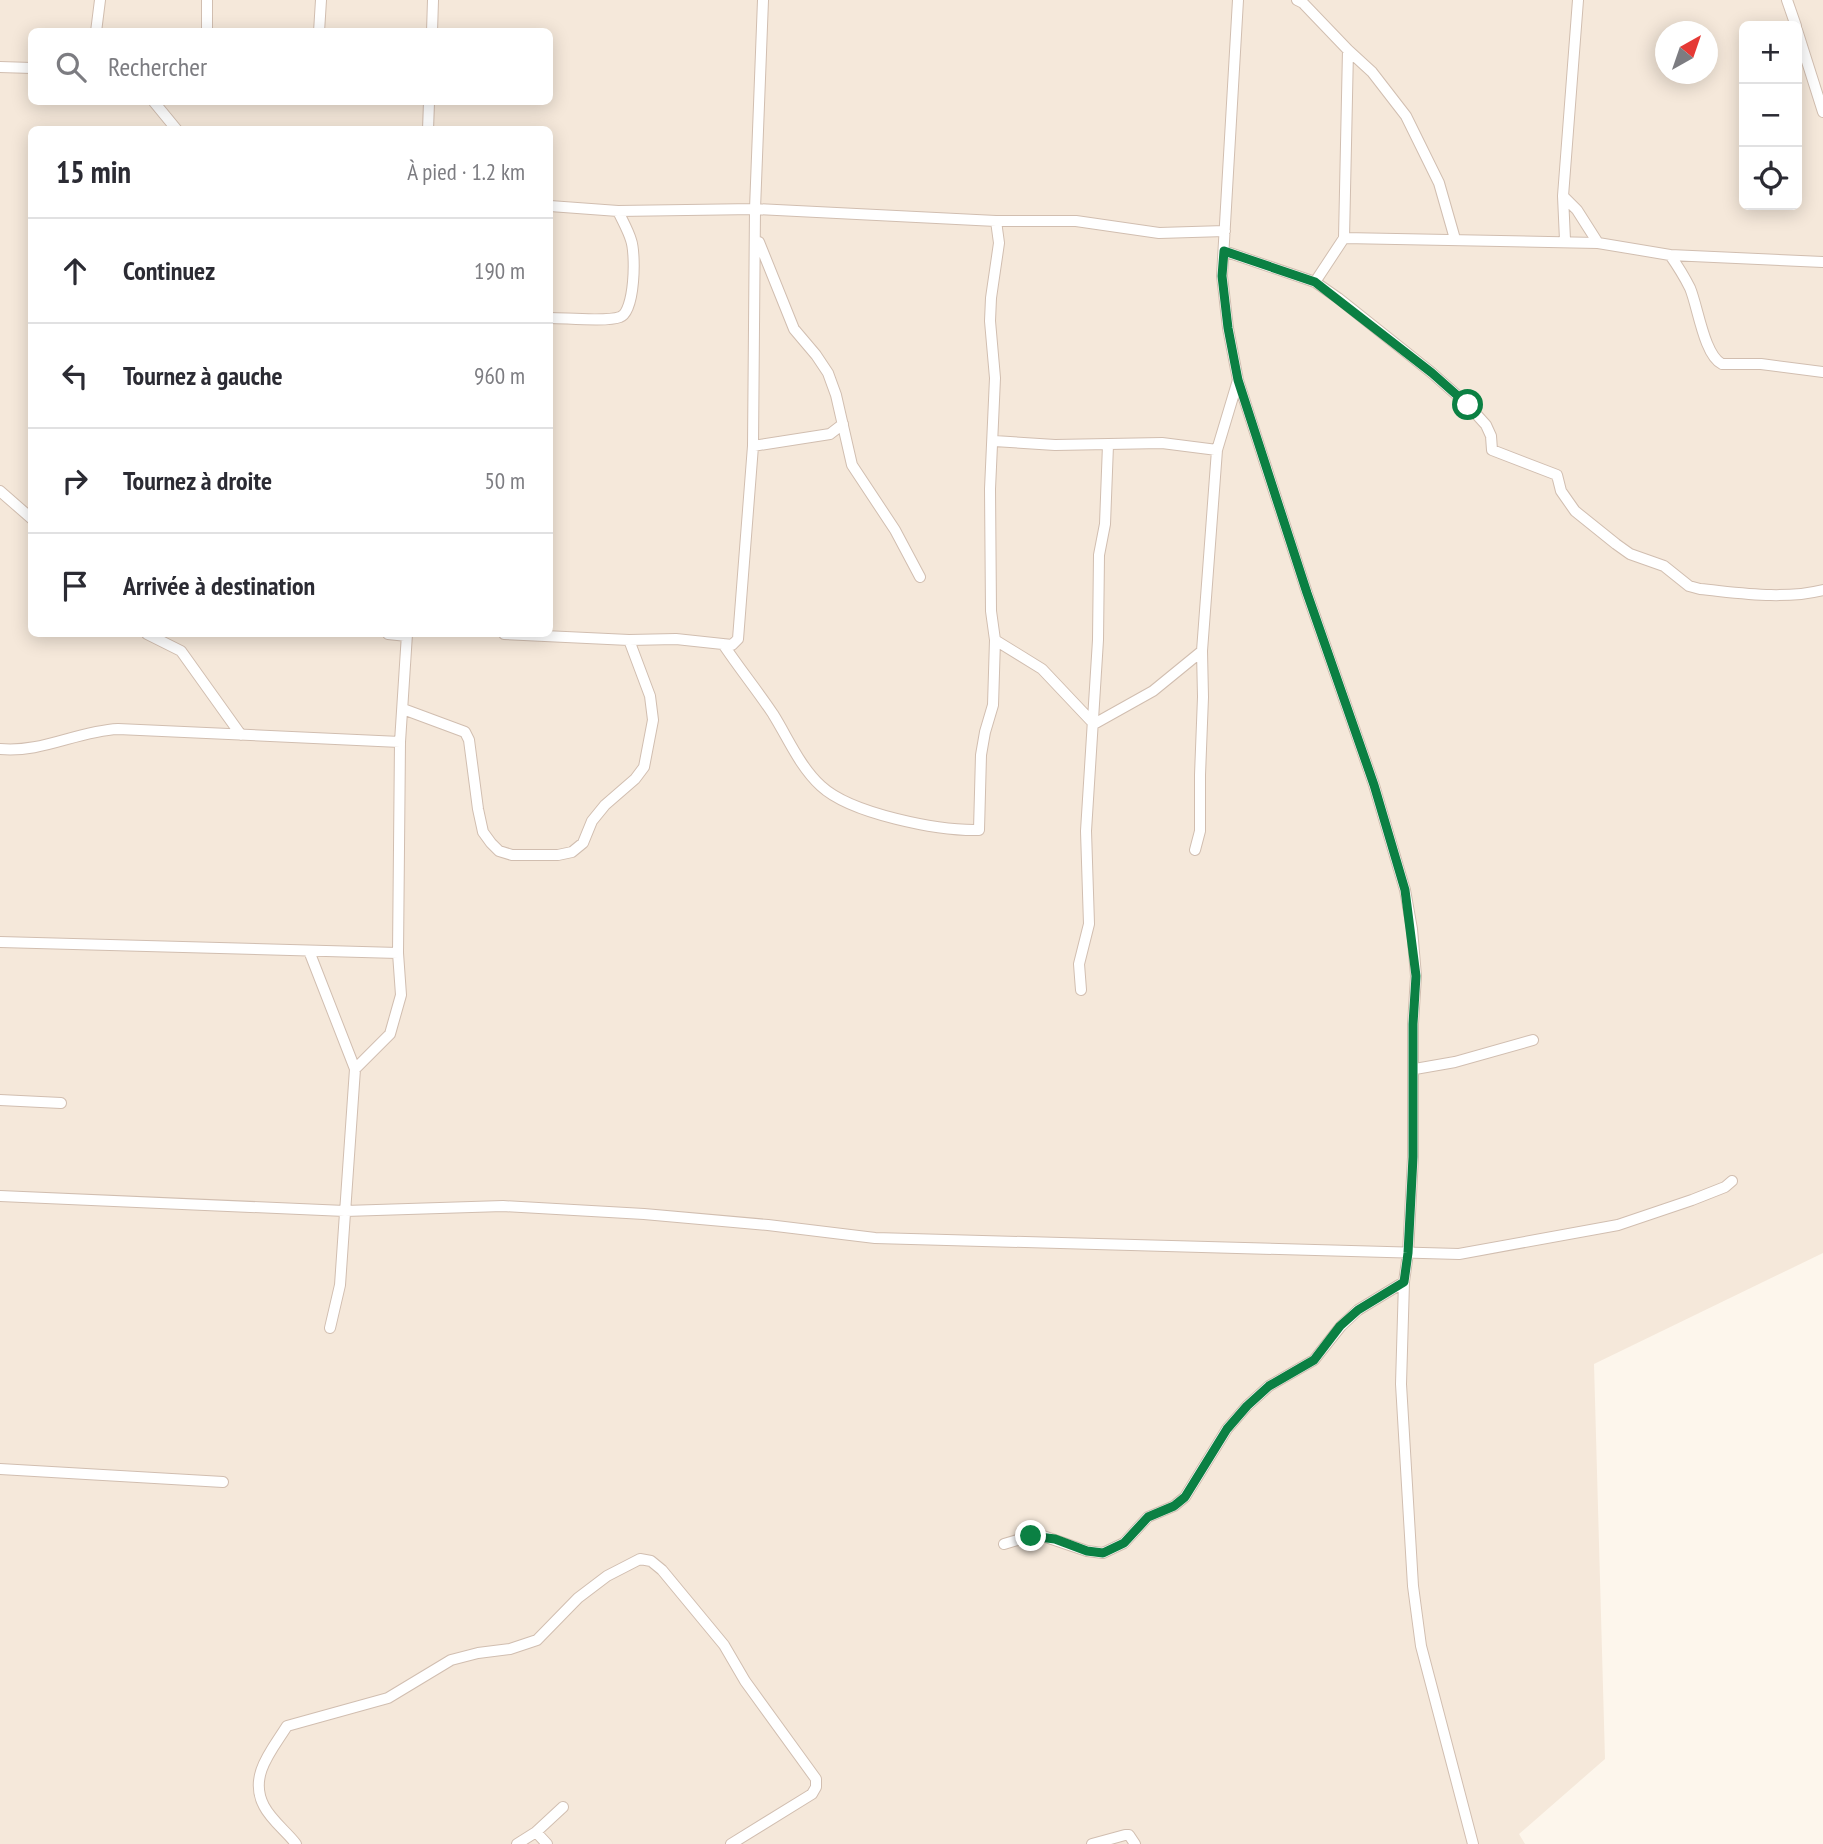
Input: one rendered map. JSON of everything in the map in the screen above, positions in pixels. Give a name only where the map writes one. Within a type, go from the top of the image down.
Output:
[{"type":"street","points":[[96,28],[100,0]]},
{"type":"street","points":[[207,0],[207,28]]},
{"type":"street","points":[[319,28],[321,0]]},
{"type":"street","points":[[432,28],[433,0]]},
{"type":"street","points":[[553,636],[629,640],[676,639],[732,645],[738,639],[753,446],[755,209],[763,0]]},
{"type":"street","points":[[1238,0],[1222,276],[1228,328],[1238,380],[1307,593],[1374,785],[1405,890],[1416,976],[1413,1024],[1415,1069],[1401,1384],[1416,1619],[1473,1844]]},
{"type":"street","points":[[1297,0],[1372,72],[1406,116],[1439,183],[1455,239]]},
{"type":"street","points":[[1565,240],[1563,196],[1578,0]]},
{"type":"street","points":[[1787,0],[1794,21]]},
{"type":"street","points":[[1802,47],[1823,112]]},
{"type":"street","points":[[1315,282],[1343,238],[1348,50]]},
{"type":"street","points":[[0,66],[28,68]]},
{"type":"street","points":[[156,105],[174,126]]},
{"type":"street","points":[[428,126],[429,105]]},
{"type":"street","points":[[1563,196],[1577,210],[1598,243]]},
{"type":"street","points":[[553,206],[618,211],[755,209],[996,221],[1076,221],[1158,233],[1225,231]]},
{"type":"street","points":[[553,318],[618,318],[624,315],[630,305],[634,258],[632,242],[618,211]]},
{"type":"street","points":[[723,644],[771,712],[809,773],[822,788],[870,812],[958,831],[979,830],[981,755],[993,705],[995,640],[991,611],[990,462],[995,379],[990,309],[999,243],[996,221]]},
{"type":"street","points":[[756,232],[793,329],[817,355],[828,373],[836,395],[852,465],[895,530],[920,577]]},
{"type":"street","points":[[1343,238],[1528,242],[1565,240],[1670,255],[1823,262]]},
{"type":"street","points":[[1224,251],[1315,282],[1432,373],[1462,400],[1486,425],[1491,436],[1492,450],[1557,475],[1561,491],[1575,511],[1630,554],[1664,566],[1689,586],[1700,589],[1772,596],[1810,594],[1823,590]]},
{"type":"street","points":[[1670,255],[1690,290],[1709,345],[1718,362],[1823,372]]},
{"type":"street","points":[[1195,850],[1200,831],[1202,651],[1217,450],[1238,380]]},
{"type":"street","points":[[753,446],[830,434],[843,424]]},
{"type":"street","points":[[993,441],[1055,445],[1161,443],[1217,450]]},
{"type":"street","points":[[1081,990],[1079,964],[1089,924],[1086,831],[1094,724],[1099,555],[1105,524],[1108,445]]},
{"type":"street","points":[[0,491],[28,516]]},
{"type":"street","points":[[153,637],[181,651],[240,735]]},
{"type":"street","points":[[355,1069],[390,1034],[401,995],[398,953],[400,742],[407,637]]},
{"type":"street","points":[[403,709],[464,732],[469,740],[483,832],[499,851],[512,855],[540,856],[572,852],[583,843],[598,813],[635,779],[644,767],[653,720],[650,696],[629,640]]},
{"type":"street","points":[[995,640],[1042,669],[1094,724]]},
{"type":"street","points":[[1094,724],[1153,691],[1202,651]]},
{"type":"street","points":[[0,749],[20,751],[43,747],[102,730],[400,742]]},
{"type":"street","points":[[0,942],[398,953]]},
{"type":"street","points":[[309,951],[355,1069],[340,1285],[330,1328]]},
{"type":"street","points":[[1415,1069],[1455,1062],[1532,1040]]},
{"type":"street","points":[[0,1100],[61,1102]]},
{"type":"street","points":[[0,1196],[345,1211],[503,1206],[672,1216],[875,1238],[1459,1254],[1618,1225],[1692,1200],[1725,1187],[1732,1181]]},
{"type":"street","points":[[1004,1544],[1031,1536],[1043,1536],[1087,1551],[1103,1553],[1124,1543],[1148,1517],[1174,1506],[1185,1497],[1227,1429],[1247,1406],[1269,1386],[1314,1360],[1340,1326],[1358,1310],[1404,1282]]},
{"type":"street","points":[[0,1469],[223,1482]]},
{"type":"street","points":[[296,1844],[265,1808],[259,1794],[262,1765],[287,1726],[388,1698],[451,1661],[478,1653],[510,1649],[537,1640],[578,1598],[607,1576],[640,1559],[651,1561],[662,1570],[724,1645],[745,1681],[816,1779],[812,1794],[731,1844]]},
{"type":"street","points":[[517,1844],[536,1832],[563,1807]]},
{"type":"street","points":[[536,1832],[547,1844]]},
{"type":"street","points":[[754,1832],[756,1844]]},
{"type":"street","points":[[1092,1844],[1129,1835],[1135,1844]]},
{"type":"shaded area","points":[[0,0],[1823,0],[1823,1253],[1594,1364],[1605,1759],[1519,1834],[1525,1844],[0,1844]]},
{"type":"route","points":[[1031,1536],[1043,1536],[1087,1551],[1103,1553],[1124,1543],[1148,1517],[1174,1506],[1185,1497],[1227,1429],[1247,1406],[1269,1386],[1314,1360],[1340,1326],[1358,1310],[1404,1282],[1413,1157],[1415,1069],[1413,1024],[1416,976],[1412,929],[1405,890],[1374,785],[1307,593],[1238,380],[1222,276],[1224,251],[1315,282],[1432,373],[1468,405]]}]
